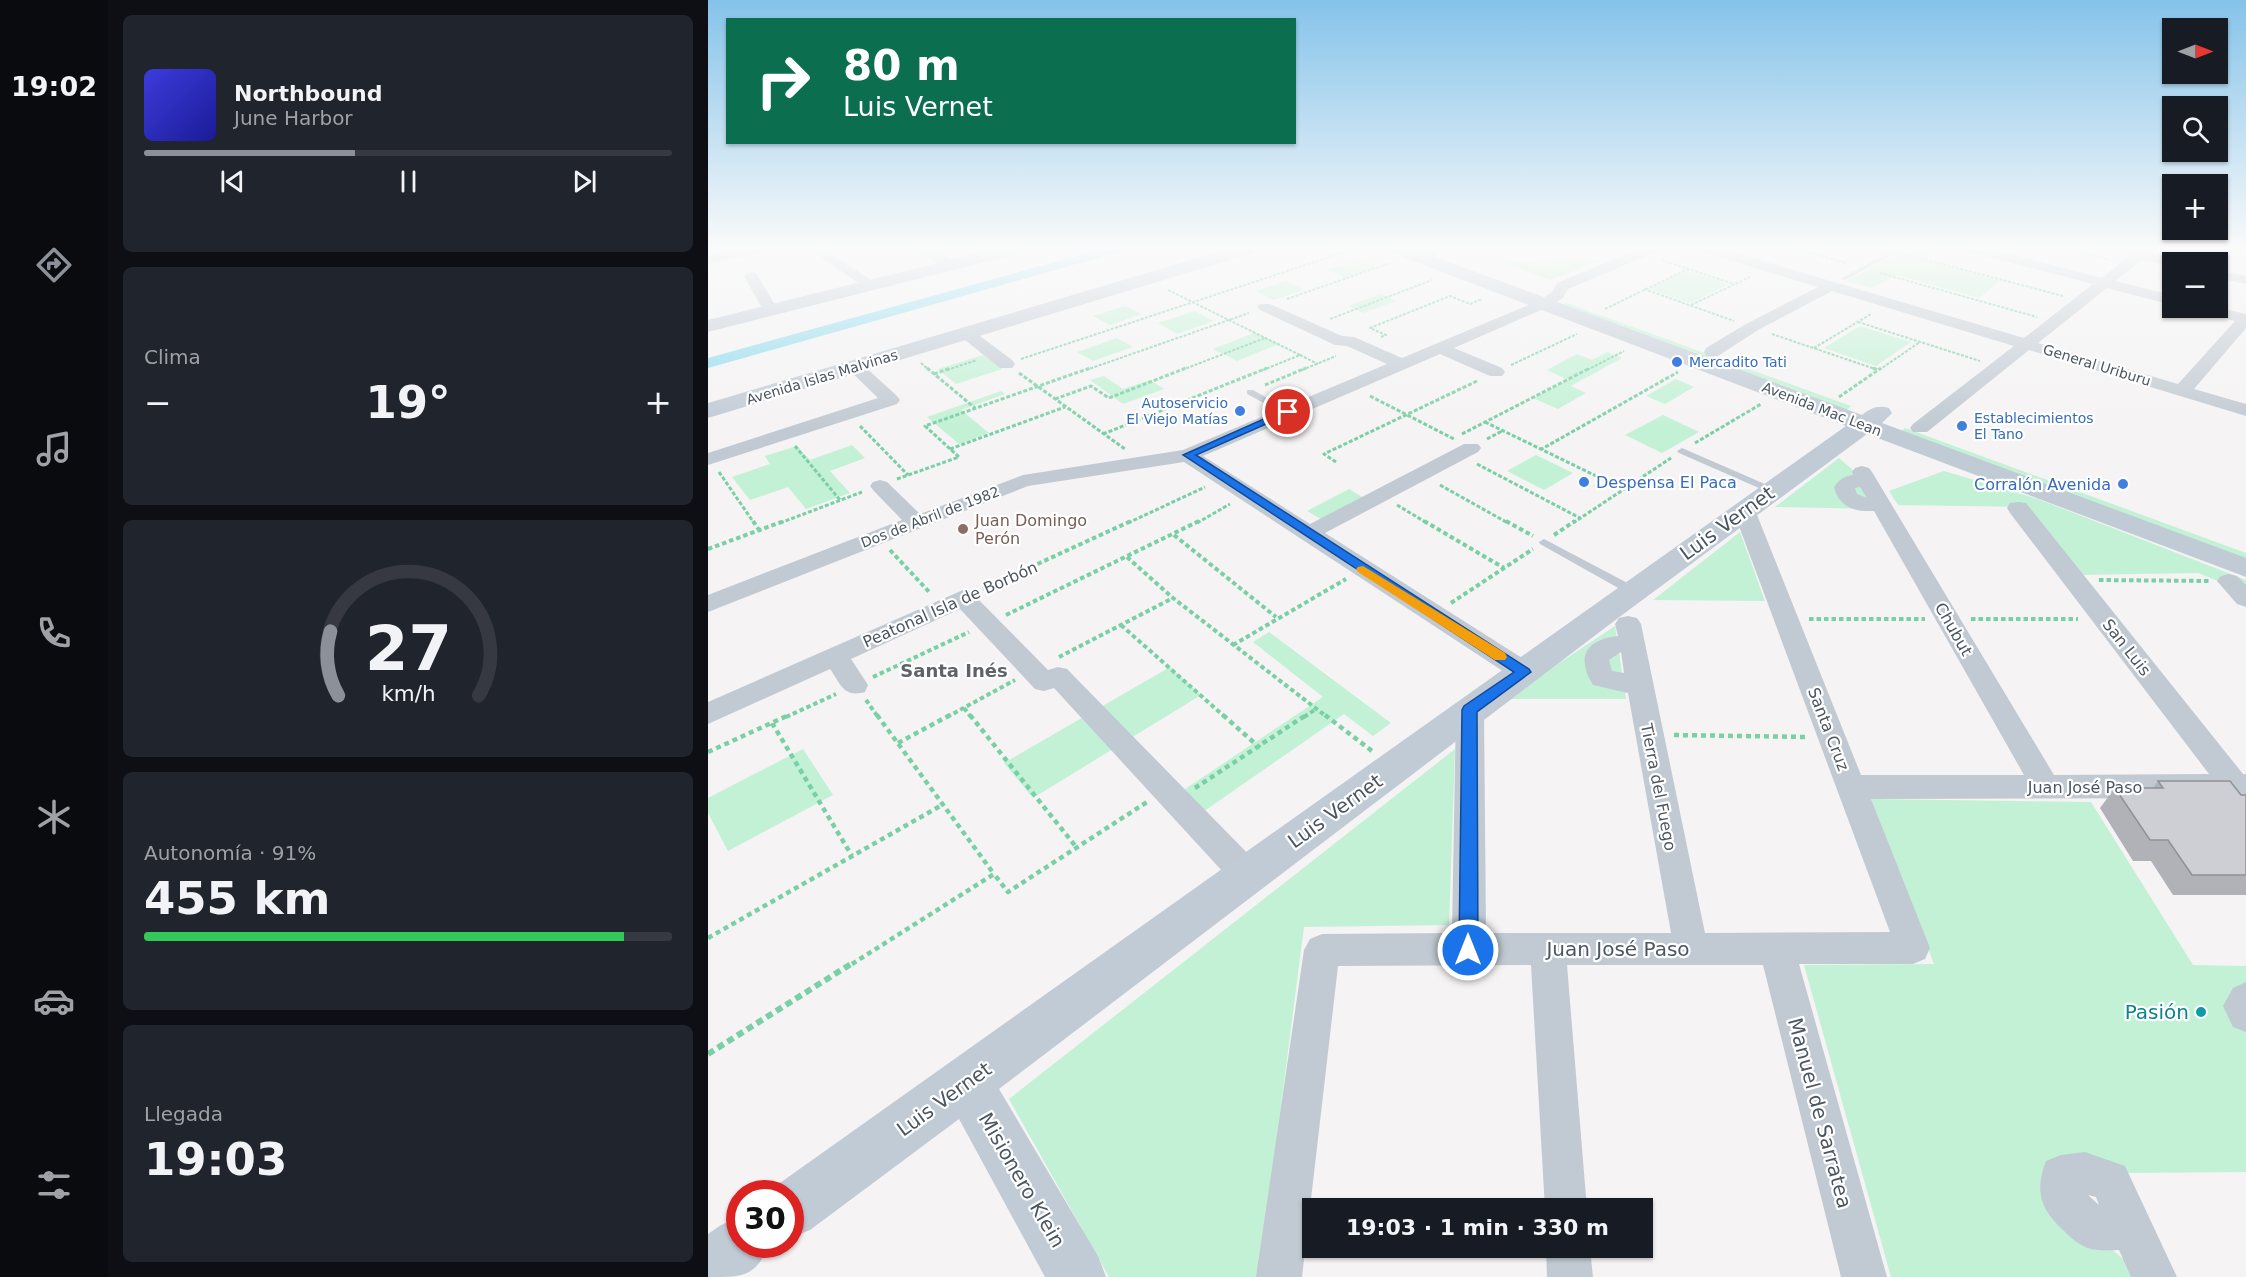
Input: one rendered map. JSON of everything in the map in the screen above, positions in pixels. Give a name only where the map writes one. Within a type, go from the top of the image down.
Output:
[{"type":"main road","points":[[708,320],[753,309]]},
{"type":"main road","points":[[708,326],[772,309]]},
{"type":"main road","name":"Avenida Islas Malvinas","points":[[708,397],[1007,309]]},
{"type":"main road","name":"Avenida Islas Malvinas","points":[[708,411],[1047,309]]},
{"type":"main road","name":"Avenida Mac Lean","points":[[1575,309],[1705,357],[1779,393],[1872,419],[1920,428],[2246,546]]},
{"type":"main road","name":"Avenida Mac Lean","points":[[1599,318],[1643,341],[1839,397],[1872,419],[2237,574]]},
{"type":"main road","name":"Luis Vernet","points":[[804,1200],[967,1083],[1470,710],[1872,419]]},
{"type":"main road","name":"Misionero Klein","points":[[967,1083],[1077,1277]]},
{"type":"main road","points":[[708,1270],[726,1256]]},
{"type":"street","points":[[1268,309],[1341,342],[1348,340],[1401,364]]},
{"type":"street","name":"Dos de Abril de 1982","points":[[708,604],[1023,481],[1048,475],[1188,455],[1529,309]]},
{"type":"street","points":[[1705,357],[1752,327],[1788,309]]},
{"type":"street","name":"General Uriburu","points":[[1909,309],[2246,410]]},
{"type":"street","points":[[1920,428],[2072,309]]},
{"type":"street","points":[[2181,391],[2245,319],[2228,315]]},
{"type":"street","points":[[966,333],[1000,359]]},
{"type":"street","points":[[1440,348],[1496,372]]},
{"type":"street","points":[[709,459],[891,400],[855,367]]},
{"type":"street","points":[[1309,533],[1421,474],[1460,447]]},
{"type":"street","points":[[1188,455],[1524,672]]},
{"type":"street","name":"Chubut","points":[[1864,477],[2046,787]]},
{"type":"street","points":[[880,486],[916,522]]},
{"type":"street","name":"San Luis","points":[[2018,508],[2241,786]]},
{"type":"street","name":"Santa Cruz","points":[[1744,510],[1913,948]]},
{"type":"street","points":[[2237,574],[2246,599]]},
{"type":"street","points":[[953,602],[1044,682],[1058,676],[1247,875]]},
{"type":"street","name":"Peatonal Isla de Borbón","points":[[708,714],[953,602]]},
{"type":"street","name":"Tierra del Fuego","points":[[1640,686],[1602,678],[1596,666],[1596,657],[1630,633],[1690,949]]},
{"type":"street","points":[[835,656],[855,685]]},
{"type":"street","points":[[1468,950],[1470,710]]},
{"type":"street","name":"Juan José Paso","points":[[1851,787],[2241,786]]},
{"type":"street","name":"Juan José Paso","points":[[1279,1277],[1322,950],[1913,948]]},
{"type":"street","name":"Manuel de Sarratea","points":[[1777,949],[1864,1277]]},
{"type":"street","points":[[1548,950],[1565,1198]]},
{"type":"street","points":[[2246,1000],[2241,1006],[2246,1014]]},
{"type":"street","points":[[2133,1229],[2154,1277]]},
{"type":"street","points":[[1569,1258],[1570,1277]]},
{"type":"lane","points":[[1250,392],[1288,412]]},
{"type":"lane","points":[[1682,451],[1771,490]]},
{"type":"lane","points":[[1544,542],[1633,591]]},
{"type":"path","points":[[934,374],[1000,359],[1171,309]]},
{"type":"path","points":[[1206,309],[1318,364]]},
{"type":"path","points":[[708,549],[959,457],[925,426],[1040,388],[1261,309]]},
{"type":"path","points":[[1308,327],[1357,309]]},
{"type":"path","points":[[1336,462],[1324,454],[1496,372],[1616,309]]},
{"type":"path","points":[[1814,348],[1881,309]]},
{"type":"path","points":[[2008,309],[2055,322]]},
{"type":"path","points":[[1858,322],[1998,367]]},
{"type":"path","points":[[1055,399],[1091,386],[1109,398],[1266,338]]},
{"type":"path","points":[[1460,447],[1485,422],[1643,341]]},
{"type":"path","points":[[1839,397],[1920,342]]},
{"type":"path","points":[[906,351],[976,409]]},
{"type":"path","points":[[1103,434],[1300,355]]},
{"type":"path","points":[[1540,450],[1705,357]]},
{"type":"path","points":[[1000,359],[1144,463]]},
{"type":"path","points":[[1350,386],[1406,415],[1580,518]]},
{"type":"path","points":[[1434,614],[1682,451],[1779,393]]},
{"type":"path","points":[[950,449],[1065,407]]},
{"type":"path","points":[[848,414],[908,475]]},
{"type":"path","points":[[1485,422],[1623,490]]},
{"type":"path","points":[[785,434],[840,500]]},
{"type":"path","points":[[709,459],[759,530]]},
{"type":"path","points":[[1421,474],[1544,542]]},
{"type":"path","name":"Peatonal Isla de Borbón","points":[[953,602],[1225,478]]},
{"type":"path","points":[[1380,495],[1504,568]]},
{"type":"path","points":[[1174,535],[1277,618]]},
{"type":"path","points":[[879,537],[953,602]]},
{"type":"path","points":[[1128,557],[1173,598],[1394,768]]},
{"type":"path","points":[[1233,645],[1363,570]]},
{"type":"path","points":[[2074,580],[2237,574]]},
{"type":"path","points":[[1121,625],[1260,748]]},
{"type":"path","points":[[855,685],[1008,892],[1077,848],[1260,748],[1316,709]]},
{"type":"path","points":[[964,708],[1077,848]]},
{"type":"path","points":[[772,723],[852,856]]},
{"type":"path","points":[[1650,734],[1832,738]]},
{"type":"path","points":[[708,938],[942,805]]},
{"type":"path","points":[[708,1054],[994,874]]},
{"type":"green space","points":[[1117,309],[1131,309],[1142,314],[1110,325],[1093,316]]},
{"type":"green space","points":[[1354,309],[1375,309],[1363,313]]},
{"type":"green space","points":[[1571,309],[1582,309],[1851,406],[1845,412]]},
{"type":"green space","points":[[1195,311],[1214,321],[1177,334],[1158,323]]},
{"type":"green space","points":[[1860,326],[1911,342],[1876,366],[1824,348]]},
{"type":"green space","points":[[1254,333],[1279,344],[1237,361],[1213,349]]},
{"type":"green space","points":[[1117,338],[1133,347],[1093,361],[1077,352]]},
{"type":"green space","points":[[1607,352],[1622,358],[1571,386],[1586,393],[1558,409],[1533,398],[1568,380],[1547,370],[1577,354],[1592,360]]},
{"type":"green space","points":[[983,355],[1002,369],[956,384],[938,369]]},
{"type":"green space","points":[[1104,376],[1123,389],[1150,380],[1164,389],[1123,404],[1090,380]]},
{"type":"green space","points":[[1676,379],[1694,387],[1665,404],[1646,396]]},
{"type":"green space","points":[[1001,391],[1005,394],[961,410],[989,433],[959,444],[927,417]]},
{"type":"green space","points":[[1663,415],[1699,432],[1662,453],[1625,435]]},
{"type":"green space","points":[[1905,428],[2246,553],[2246,560],[1901,432]]},
{"type":"green space","points":[[852,445],[865,458],[830,471],[850,493],[806,509],[788,487],[750,500],[732,477],[770,464],[765,456],[797,446],[810,460]]},
{"type":"green space","points":[[1536,455],[1573,473],[1544,490],[1507,471]]},
{"type":"green space","points":[[1839,458],[1860,476],[1876,509],[1775,507]]},
{"type":"green space","points":[[1944,471],[2038,499],[2246,580],[2246,592],[2198,573],[2079,575],[2027,507],[1898,505],[1889,491]]},
{"type":"green space","points":[[1349,489],[1367,500],[1326,522],[1307,511]]},
{"type":"green space","points":[[1740,532],[1765,601],[1653,600]]},
{"type":"green space","points":[[1615,626],[1626,699],[1505,699]]},
{"type":"green space","points":[[1269,632],[1391,723],[1373,736],[1344,714],[1203,812],[1182,791],[1323,697],[1253,642]]},
{"type":"green space","points":[[1170,667],[1201,695],[1033,798],[1004,763]]},
{"type":"green space","points":[[803,749],[833,795],[728,851],[708,813],[708,798]]},
{"type":"green space","points":[[1455,749],[1449,925],[1304,927],[1259,1277],[1109,1277],[1009,1099]]},
{"type":"green space","points":[[1871,799],[2091,802],[2193,965],[2246,966],[2246,1172],[2131,1173],[2055,1167],[2055,1201],[2135,1269],[2138,1277],[1891,1277],[1804,965],[1934,964]]},
{"type":"building","points":[[2158,781],[2230,781],[2241,795],[2246,795],[2246,875],[2192,875],[2168,840],[2150,840],[2115,788],[2163,788]]},
{"type":"waterway","points":[[708,363],[902,309]]},
{"type":"slow traffic","points":[[1363,569],[1500,657]]},
{"type":"place","name":"Mercadito Tati","points":[[1677,362]]},
{"type":"place","name":"Autoservicio El Viejo Matías","points":[[1240,411]]},
{"type":"place","name":"Establecimientos El Tano","points":[[1962,426]]},
{"type":"place","name":"Despensa El Paca","points":[[1584,482]]},
{"type":"place","name":"Corralón Avenida","points":[[2123,484]]},
{"type":"place","name":"Juan Domingo Perón","points":[[963,529]]},
{"type":"place","name":"Pasión","points":[[2201,1012]]},
{"type":"district","name":"Santa Inés","points":[[954,671]]},
{"type":"route","points":[[1288,412],[1188,455],[1524,672],[1470,710],[1468,950]]}]
